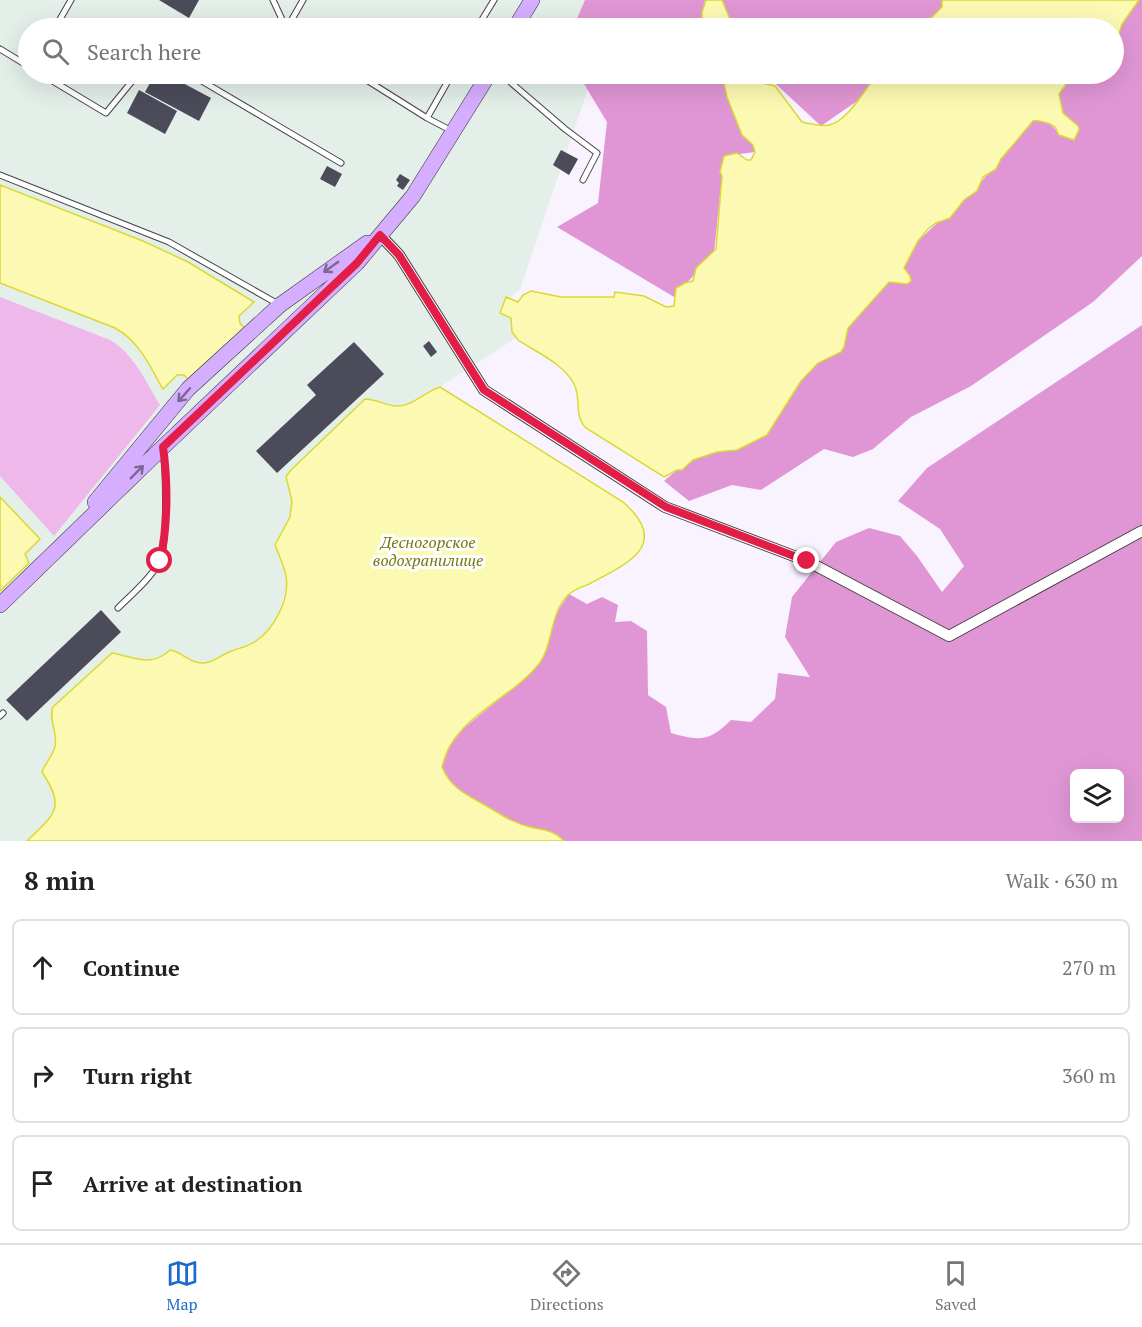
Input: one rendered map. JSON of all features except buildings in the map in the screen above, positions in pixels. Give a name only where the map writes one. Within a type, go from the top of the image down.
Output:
[{"type":"street","points":[[521,18],[532,0]]},
{"type":"street","points":[[0,605],[357,263],[413,196],[483,84]]},
{"type":"street","points":[[50,558],[145,439],[189,389],[280,304],[347,255],[380,235]]},
{"type":"street","points":[[380,235],[399,255],[484,390],[666,507],[807,561],[949,636],[1142,531]]},
{"type":"lane","points":[[61,18],[71,0]]},
{"type":"lane","points":[[273,0],[282,18]]},
{"type":"lane","points":[[293,18],[303,0]]},
{"type":"lane","points":[[483,18],[494,0]]},
{"type":"lane","points":[[0,49],[18,60]]},
{"type":"lane","points":[[58,84],[106,113],[130,84]]},
{"type":"lane","points":[[207,84],[341,163]]},
{"type":"lane","points":[[373,84],[454,132]]},
{"type":"lane","points":[[427,118],[446,84]]},
{"type":"lane","points":[[512,84],[564,129],[597,153],[583,180]]},
{"type":"lane","points":[[0,175],[169,242],[280,304]]},
{"type":"lane","points":[[118,608],[152,573],[160,561],[163,548],[166,473],[163,447]]},
{"type":"shaded area","points":[[0,0],[618,0],[612,18],[18,18],[18,84],[590,84],[520,289],[510,298],[519,336],[440,387],[430,389],[409,404],[389,405],[374,399],[365,399],[290,471],[286,477],[292,501],[290,517],[275,545],[286,578],[286,588],[277,618],[268,632],[254,642],[206,664],[190,661],[183,654],[170,650],[165,654],[143,661],[112,653],[53,707],[51,713],[55,746],[44,766],[54,790],[56,804],[50,819],[27,841],[0,841]]},
{"type":"shaded area","points":[[585,0],[705,0],[702,12],[704,18],[577,18]]},
{"type":"shaded area","points":[[722,0],[954,0],[937,18],[730,18]]},
{"type":"shaded area","points":[[1138,0],[1142,0],[1142,256],[1093,302],[971,386],[911,417],[873,449],[853,457],[824,449],[761,490],[732,485],[689,501],[664,481],[693,460],[727,451],[844,315],[889,282],[899,283],[905,263],[918,241],[981,182],[1033,121],[1046,122],[1057,131],[1073,122],[1063,113],[1059,94],[1067,84],[1124,84],[1124,21]]},
{"type":"shaded area","points":[[584,84],[729,84],[755,152],[724,156],[714,253],[674,297],[557,227],[598,203],[607,122]]},
{"type":"shaded area","points":[[776,84],[874,84],[860,99],[821,126]]},
{"type":"shaded area","points":[[0,297],[110,340],[133,361],[160,405],[54,536],[0,476]]},
{"type":"shaded area","points":[[1142,325],[1142,841],[564,841],[552,833],[523,825],[506,817],[464,793],[446,774],[442,767],[450,745],[465,727],[520,682],[569,594],[587,604],[602,597],[618,605],[615,622],[631,621],[647,631],[648,695],[666,707],[671,733],[704,738],[731,720],[751,722],[775,699],[778,673],[810,677],[785,637],[792,597],[836,542],[869,528],[900,536],[942,592],[964,566],[940,529],[898,501],[927,468]]},
{"type":"water","points":[[706,0],[722,0],[730,18],[702,18]]},
{"type":"water","points":[[942,0],[1139,0],[1124,21],[1124,18],[931,18],[942,7]]},
{"type":"water","points":[[724,84],[775,86],[802,122],[822,126],[836,123],[843,118],[870,84],[1066,84],[1059,94],[1063,113],[1078,126],[1079,130],[1074,140],[1059,135],[1055,127],[1050,124],[1033,121],[1001,159],[996,169],[983,177],[977,191],[964,200],[950,218],[936,223],[918,241],[904,268],[911,281],[907,284],[889,282],[848,328],[841,352],[818,363],[801,381],[767,435],[737,450],[717,452],[693,460],[682,470],[677,470],[664,477],[586,428],[580,417],[574,384],[564,370],[518,340],[512,332],[511,318],[500,313],[506,297],[518,302],[523,295],[531,291],[561,297],[614,297],[615,292],[644,296],[666,307],[674,306],[676,288],[693,281],[696,268],[716,249],[722,176],[720,172],[724,156],[737,153],[751,160],[755,152],[753,145],[742,135]]},
{"type":"water","points":[[0,185],[143,241],[188,262],[254,302],[239,316],[244,328],[188,379],[184,375],[177,375],[163,389],[137,347],[115,328],[0,283]]},
{"type":"water","name":"Десногорское водохранилище","points":[[440,387],[623,502],[637,517],[644,530],[644,542],[639,552],[629,561],[568,595],[554,620],[547,648],[538,665],[517,686],[468,723],[447,751],[442,767],[449,780],[470,797],[511,820],[552,833],[564,841],[27,841],[45,824],[54,810],[54,794],[42,772],[55,746],[53,707],[112,653],[149,660],[156,659],[170,650],[195,662],[207,663],[249,645],[263,636],[279,613],[286,594],[286,576],[275,545],[290,517],[292,501],[286,477],[290,471],[365,399],[393,406],[403,405]]},
{"type":"water","points":[[0,497],[40,539],[25,554],[29,563],[0,591]]},
{"type":"route","points":[[160,561],[163,548],[166,473],[163,447],[357,263],[380,235],[399,255],[484,390],[666,507],[807,561]]}]
